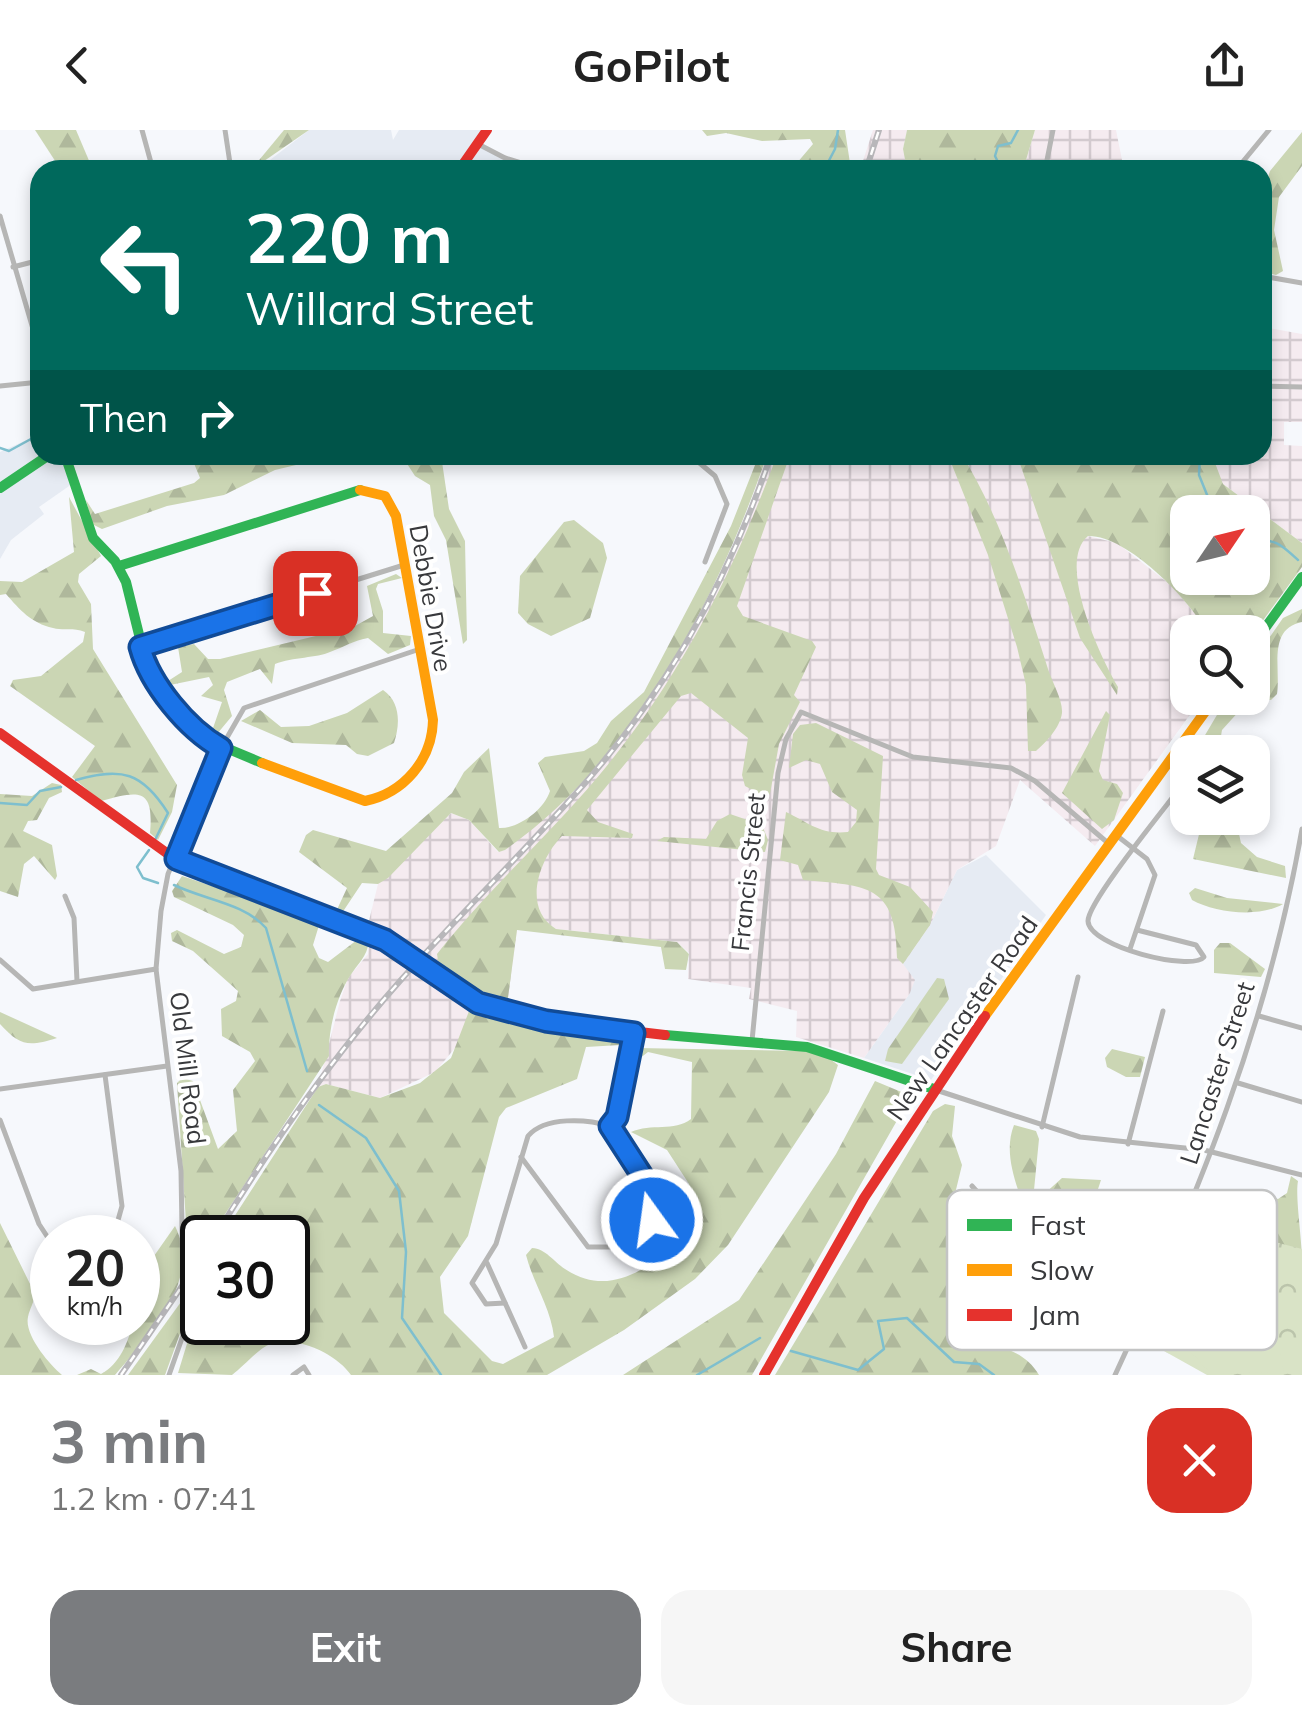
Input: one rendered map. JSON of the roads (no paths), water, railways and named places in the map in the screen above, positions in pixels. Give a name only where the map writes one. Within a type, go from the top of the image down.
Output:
[{"type":"street","points":[[142,130],[150,160]]},
{"type":"street","points":[[226,130],[229,160]]},
{"type":"street","points":[[466,160],[487,130]]},
{"type":"street","points":[[1047,160],[1053,130]]},
{"type":"street","points":[[1244,160],[1269,130]]},
{"type":"street","points":[[478,144],[511,160]]},
{"type":"street","points":[[0,216],[30,320]]},
{"type":"street","points":[[14,268],[30,263]]},
{"type":"street","points":[[1272,278],[1302,282]]},
{"type":"street","points":[[0,386],[30,383]]},
{"type":"street","points":[[1272,386],[1302,387]]},
{"type":"street","points":[[0,488],[34,465]]},
{"type":"street","points":[[68,465],[93,538],[119,566],[147,667],[201,734],[221,748]]},
{"type":"street","points":[[702,465],[715,476],[727,504],[704,562]]},
{"type":"street","name":"Debbie Drive","points":[[119,566],[366,489],[381,492],[391,502],[434,737],[423,759],[385,797],[369,801],[221,748]]},
{"type":"street","points":[[140,647],[405,565]]},
{"type":"street","points":[[1270,621],[1301,579]]},
{"type":"street","name":"Old Mill Road","points":[[183,1215],[182,1171],[156,969],[164,888],[221,748],[248,706],[420,649]]},
{"type":"street","name":"Francis Street","points":[[752,1041],[778,773],[786,738],[801,712],[913,757],[1012,768],[1112,839]]},
{"type":"street","name":"New Lancaster Road","points":[[764,1375],[847,1225],[934,1090],[1203,715]]},
{"type":"street","points":[[0,733],[176,859],[385,940],[478,1003],[546,1021],[630,1033],[752,1041],[830,1052],[1042,1127],[1128,1144],[1214,1152],[1302,1174]]},
{"type":"street","points":[[1137,930],[1196,944],[1204,958],[1189,964],[1130,950],[1095,937],[1088,922],[1097,898],[1170,802]]},
{"type":"street","name":"Lancaster Street","points":[[1197,1190],[1214,1152],[1259,1016],[1302,829]]},
{"type":"street","points":[[1112,839],[1135,849],[1154,866],[1156,875],[1130,950]]},
{"type":"street","points":[[1292,883],[1302,882]]},
{"type":"street","points":[[65,896],[74,918],[77,982]]},
{"type":"street","points":[[0,960],[30,989],[156,969]]},
{"type":"street","points":[[1042,1127],[1078,978]]},
{"type":"street","points":[[1128,1144],[1163,1011]]},
{"type":"street","points":[[1259,1016],[1302,1028]]},
{"type":"street","points":[[521,1157],[586,1246],[618,1247],[650,1224],[655,1201],[610,1126],[630,1033]]},
{"type":"street","points":[[0,1089],[167,1066]]},
{"type":"street","points":[[105,1075],[122,1206],[119,1215]]},
{"type":"street","points":[[1238,1083],[1302,1102]]},
{"type":"street","points":[[0,1120],[36,1215]]},
{"type":"street","points":[[505,1303],[486,1304],[473,1286],[475,1276],[487,1263],[528,1136],[540,1126],[564,1122],[610,1126]]},
{"type":"street","points":[[972,1186],[976,1190]]},
{"type":"street","points":[[487,1263],[525,1348]]},
{"type":"street","points":[[168,1375],[180,1344]]},
{"type":"street","name":"Lancaster Street","points":[[1114,1375],[1126,1350]]},
{"type":"street","points":[[293,1375],[304,1367],[310,1375]]},
{"type":"waterway","points":[[829,160],[838,130]]},
{"type":"waterway","points":[[997,160],[998,146],[1011,143],[1018,130]]},
{"type":"waterway","points":[[0,448],[9,451],[30,439]]},
{"type":"waterway","points":[[1200,465],[1207,495]]},
{"type":"waterway","points":[[1270,542],[1298,560]]},
{"type":"waterway","points":[[76,780],[118,774],[140,781],[168,813],[155,840]]},
{"type":"waterway","points":[[0,803],[27,805],[40,791],[61,787]]},
{"type":"waterway","points":[[149,850],[137,867],[143,878],[158,883]]},
{"type":"waterway","points":[[174,885],[235,907],[266,928],[307,1071]]},
{"type":"waterway","points":[[319,1105],[366,1138],[399,1191],[406,1252],[402,1318],[441,1375]]},
{"type":"waterway","points":[[791,1351],[858,1370],[884,1349],[878,1321],[907,1318],[954,1362],[979,1364],[994,1375]]},
{"type":"waterway","points":[[697,1375],[760,1338]]},
{"type":"railway","points":[[869,160],[879,130]]},
{"type":"railway","points":[[229,1215],[325,1073],[374,1011],[586,782],[645,707],[717,586],[767,465]]},
{"type":"railway","points":[[121,1375],[180,1289]]}]
